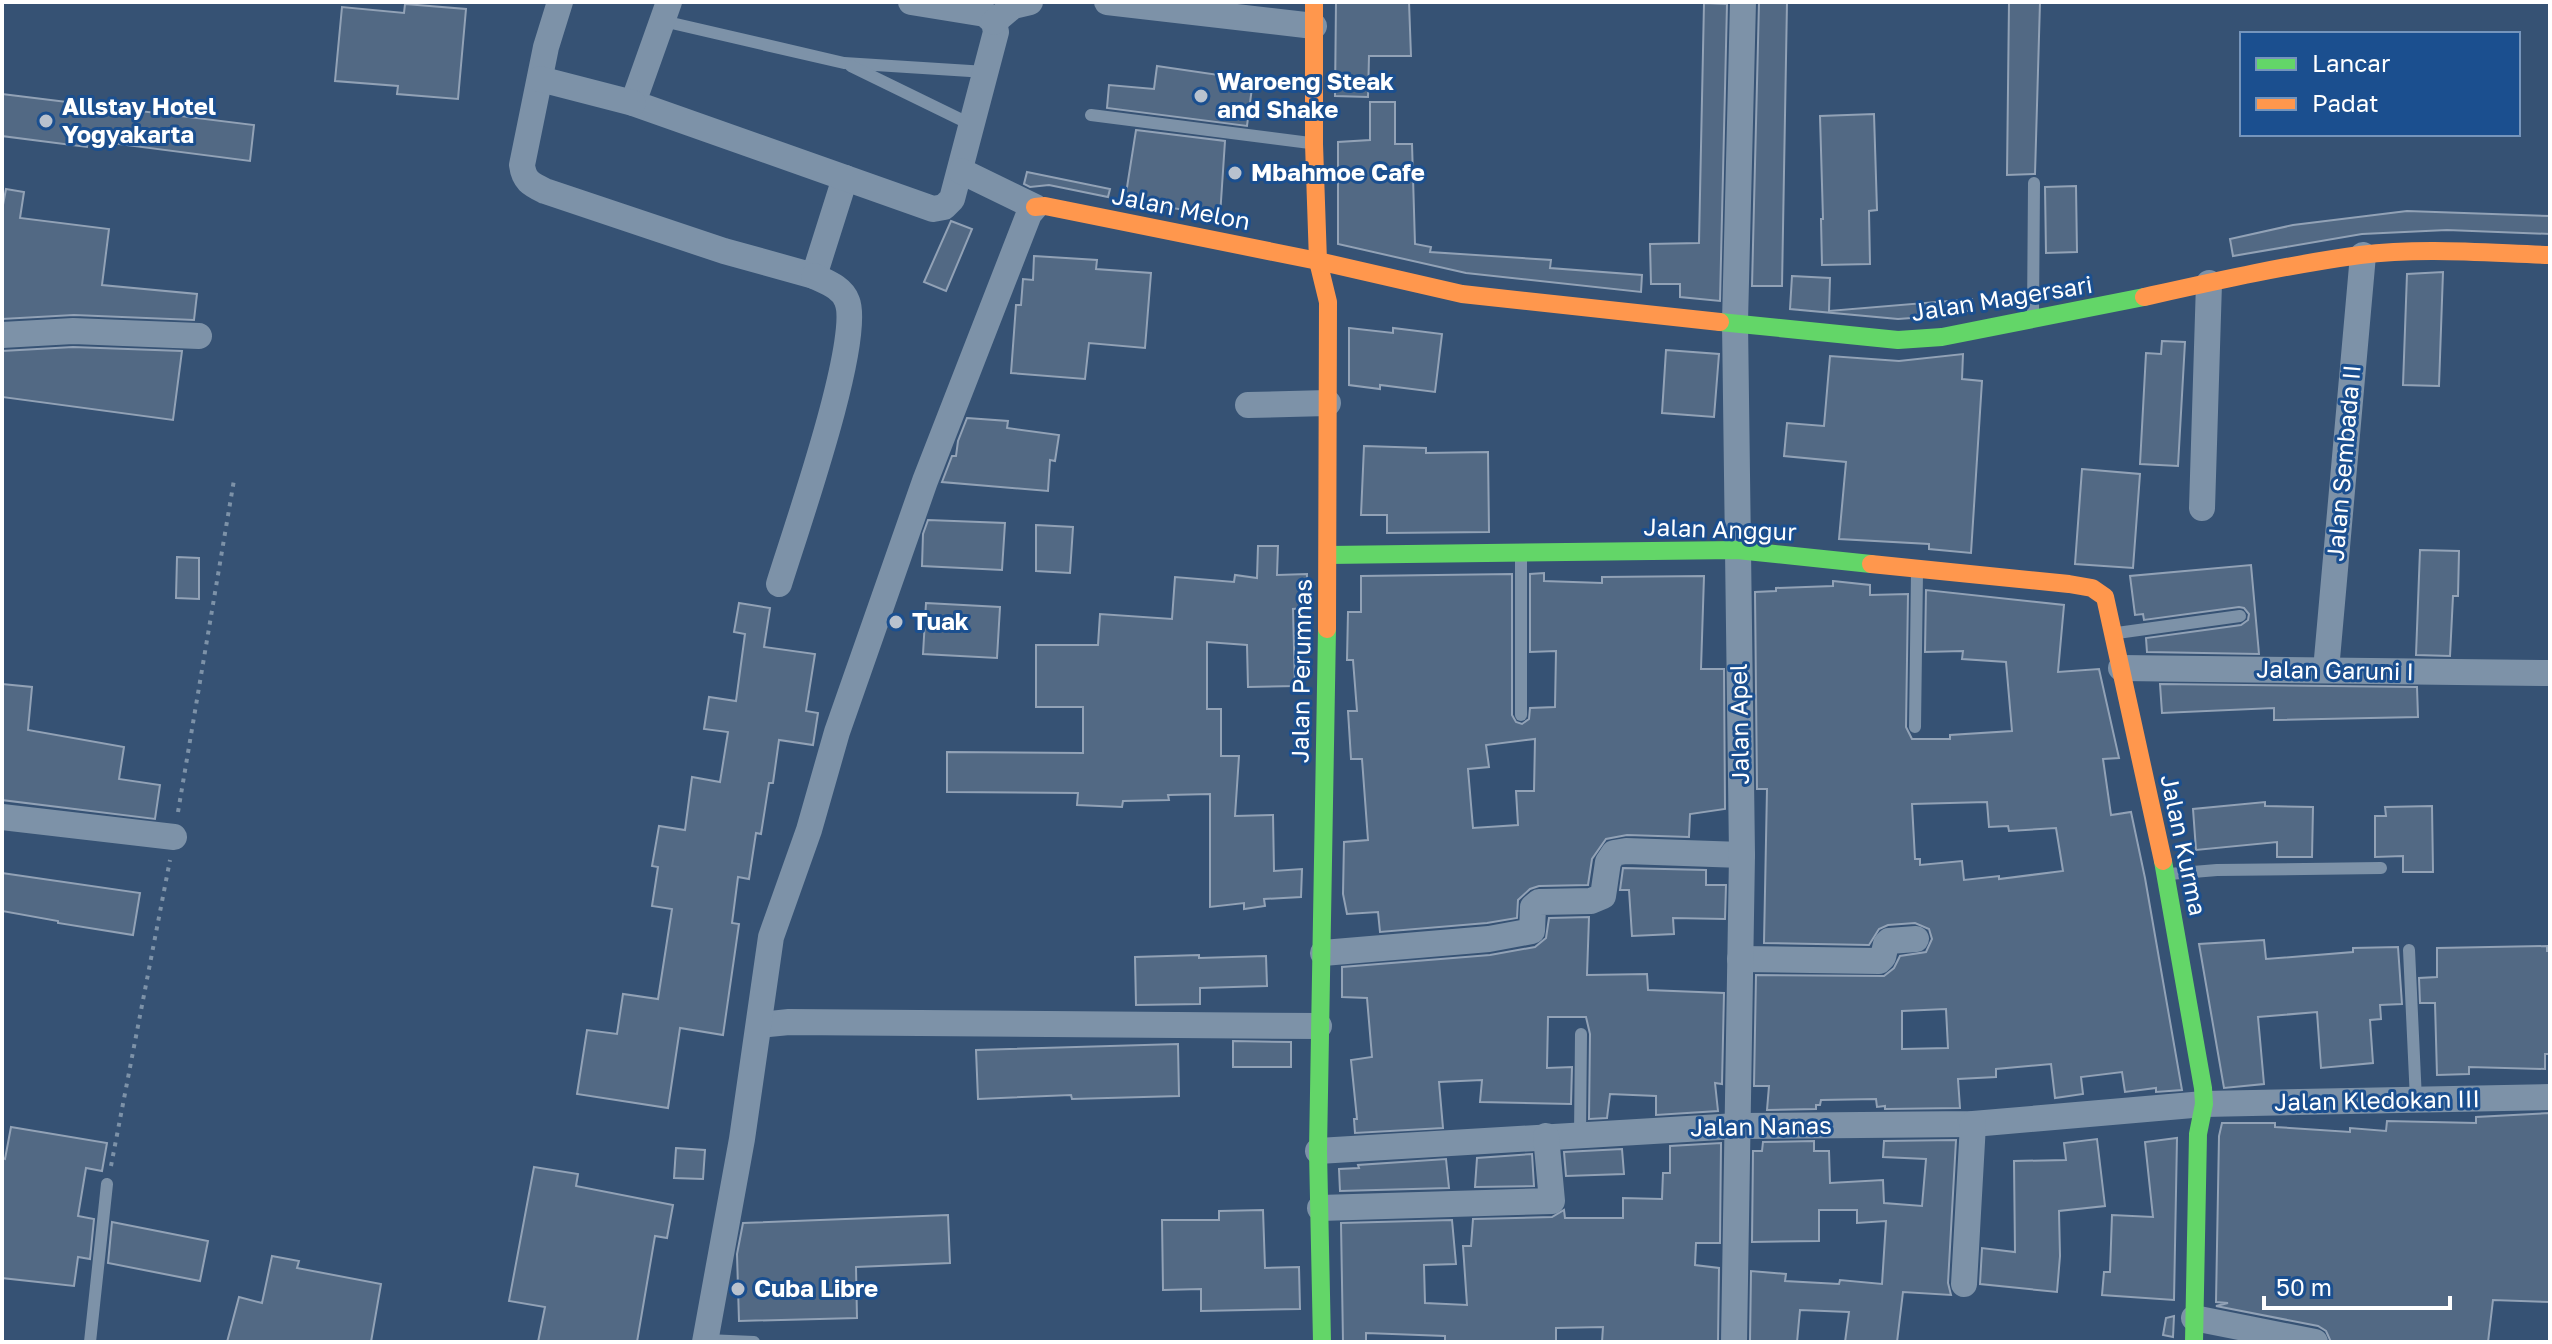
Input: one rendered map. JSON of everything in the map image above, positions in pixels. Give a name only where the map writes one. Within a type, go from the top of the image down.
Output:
[{"type":"street","points":[[560,2],[522,165],[525,180],[545,191],[724,251],[814,276],[832,284],[846,297],[851,316],[850,335],[830,415],[779,584]]},
{"type":"street","points":[[540,79],[633,103],[933,209],[944,207],[952,199],[961,171],[996,32],[994,22],[985,14],[911,2]]},
{"type":"street","points":[[994,22],[1013,6],[1030,2]]},
{"type":"street","points":[[1107,2],[1314,14]]},
{"type":"street","name":"Jalan Apel","points":[[1734,1342],[1742,855],[1735,322],[1743,2]]},
{"type":"street","points":[[633,103],[666,12]]},
{"type":"street","name":"Jalan Perumnas","points":[[1314,14],[1318,261],[1328,302],[1328,555],[1318,1151],[1322,1342]]},
{"type":"street","points":[[706,1341],[742,1139],[771,937],[809,830],[837,732],[925,481],[1029,214],[1035,207],[961,171]]},
{"type":"street","points":[[814,276],[845,178]]},
{"type":"street","name":"Jalan Melon","points":[[1035,207],[1045,206],[1318,261]]},
{"type":"street","name":"Jalan Magersari","points":[[1318,261],[1462,294],[1898,340],[1942,337],[2262,271],[2363,255],[2448,251],[2550,255]]},
{"type":"street","name":"Jalan Sembada II","points":[[2326,670],[2363,255]]},
{"type":"street","points":[[2202,508],[2209,283]]},
{"type":"street","points":[[2,335],[73,331],[199,336]]},
{"type":"street","points":[[1248,405],[1328,403]]},
{"type":"street","name":"Jalan Anggur","points":[[1328,555],[1737,550],[2069,584],[2092,588],[2105,597]]},
{"type":"street","name":"Jalan Kurma","points":[[2105,597],[2166,874],[2204,1104],[2198,1134],[2194,1330]]},
{"type":"street","name":"Jalan Garuni I","points":[[2121,668],[2550,673]]},
{"type":"street","points":[[2,817],[174,837]]},
{"type":"street","points":[[1323,953],[1489,939],[1532,931],[1533,907],[1539,902],[1591,901],[1603,896],[1608,862],[1614,853],[1742,855]]},
{"type":"street","points":[[1740,959],[1879,961],[1889,941],[1916,939]]},
{"type":"street","points":[[759,1025],[789,1022],[1319,1026]]},
{"type":"street","name":"Jalan Kledokan III","points":[[2204,1104],[2348,1098],[2550,1097]]},
{"type":"street","name":"Jalan Nanas","points":[[1318,1151],[1737,1126],[1973,1124],[2204,1104]]},
{"type":"street","points":[[1964,1284],[1973,1124]]},
{"type":"street","points":[[1320,1208],[1552,1201],[1546,1136]]},
{"type":"street","points":[[2194,1330],[2315,1342]]},
{"type":"lane","points":[[666,12],[844,63],[972,125]]},
{"type":"lane","points":[[844,63],[986,72]]},
{"type":"lane","points":[[1091,115],[1314,144]]},
{"type":"lane","points":[[2033,320],[2034,183]]},
{"type":"lane","points":[[1521,553],[1521,715]]},
{"type":"lane","points":[[1915,727],[1917,569]]},
{"type":"lane","points":[[2113,633],[2240,616]]},
{"type":"lane","points":[[2166,874],[2217,870],[2381,868]]},
{"type":"lane","points":[[2409,950],[2416,1100]]},
{"type":"lane","points":[[1580,1135],[1581,1034]]},
{"type":"lane","points":[[90,1342],[107,1184]]},
{"type":"lane","points":[[706,1341],[754,1342]]},
{"type":"building","points":[[1336,2],[1409,2],[1411,56],[1369,56],[1368,97],[1335,96]]},
{"type":"building","points":[[1759,2],[1787,2],[1782,286],[1752,286]]},
{"type":"building","points":[[2009,2],[2040,2],[2035,174],[2007,175]]},
{"type":"building","points":[[1704,3],[1727,4],[1720,301],[1680,297],[1680,284],[1651,284],[1650,244],[1699,243]]},
{"type":"building","points":[[405,4],[466,9],[458,99],[397,94],[398,86],[335,81],[342,7],[404,13]]},
{"type":"building","points":[[1157,66],[1253,80],[1247,126],[1107,108],[1109,85],[1154,89]]},
{"type":"building","points":[[2,94],[254,125],[250,161],[88,140],[87,147],[2,136]]},
{"type":"building","points":[[1370,102],[1395,102],[1395,144],[1412,144],[1415,244],[1431,247],[1430,252],[1551,260],[1550,268],[1642,275],[1641,292],[1466,273],[1338,244],[1338,142],[1370,140]]},
{"type":"building","points":[[1874,114],[1877,210],[1869,211],[1870,264],[1822,265],[1820,116]]},
{"type":"building","points":[[1136,130],[1225,141],[1220,216],[1125,200]]},
{"type":"building","points":[[1027,172],[1110,189],[1108,197],[1049,185],[1030,187],[1024,184]]},
{"type":"building","points":[[2076,186],[2077,252],[2046,253],[2045,187]]},
{"type":"building","points":[[6,189],[24,192],[20,218],[109,229],[102,285],[197,294],[194,320],[74,315],[2,319],[2,210]]},
{"type":"building","points":[[2407,211],[2550,216],[2550,234],[2447,230],[2362,234],[2233,256],[2230,239],[2293,225]]},
{"type":"building","points":[[951,221],[972,229],[946,291],[924,282]]},
{"type":"building","points":[[1034,256],[1097,260],[1096,269],[1151,273],[1145,348],[1089,343],[1085,379],[1011,373],[1016,305],[1021,305],[1023,279],[1033,280]]},
{"type":"building","points":[[2443,272],[2439,386],[2403,385],[2407,274]]},
{"type":"building","points":[[1792,276],[1830,278],[1829,311],[1972,299],[1973,310],[1898,319],[1790,309]]},
{"type":"building","points":[[1349,328],[1393,333],[1393,328],[1442,334],[1435,392],[1380,385],[1380,389],[1349,385]]},
{"type":"building","points":[[2162,341],[2185,342],[2178,466],[2140,464],[2146,353],[2161,354]]},
{"type":"building","points":[[73,347],[182,351],[173,420],[2,397],[2,351]]},
{"type":"building","points":[[1666,350],[1719,354],[1714,417],[1662,413]]},
{"type":"building","points":[[1963,354],[1962,379],[1982,381],[1971,553],[1929,549],[1929,544],[1839,539],[1846,462],[1784,456],[1787,423],[1824,426],[1830,356],[1899,361]]},
{"type":"building","points":[[967,418],[1008,421],[1007,428],[1059,435],[1055,461],[1050,460],[1048,491],[942,482],[952,456],[956,456]]},
{"type":"building","points":[[1364,446],[1426,448],[1426,453],[1488,452],[1489,532],[1387,533],[1387,515],[1361,515]]},
{"type":"building","points":[[2082,469],[2140,474],[2133,568],[2075,564]]},
{"type":"building","points":[[928,520],[1005,523],[1002,570],[922,566],[923,534]]},
{"type":"building","points":[[1036,525],[1073,527],[1070,573],[1036,571]]},
{"type":"building","points":[[1258,546],[1278,546],[1277,575],[1307,574],[1306,608],[1293,609],[1295,686],[1248,687],[1247,645],[1207,642],[1207,709],[1221,709],[1221,756],[1239,756],[1235,816],[1273,815],[1274,871],[1302,869],[1301,897],[1264,899],[1265,906],[1244,909],[1244,903],[1210,907],[1210,794],[1168,795],[1169,800],[1123,801],[1122,807],[1077,805],[1078,793],[947,792],[947,752],[1083,753],[1083,707],[1036,707],[1036,645],[1098,645],[1100,614],[1172,619],[1175,577],[1234,582],[1235,575],[1257,578]]},
{"type":"building","points":[[2420,550],[2459,551],[2458,596],[2453,596],[2450,656],[2416,655]]},
{"type":"building","points":[[177,557],[199,558],[199,599],[176,598]]},
{"type":"building","points":[[2251,565],[2259,654],[2147,652],[2146,638],[2241,625],[2248,620],[2249,614],[2239,607],[2144,620],[2143,614],[2135,615],[2130,576]]},
{"type":"building","points":[[1544,573],[1544,581],[1602,583],[1602,577],[1704,576],[1701,669],[1724,669],[1725,809],[1690,814],[1689,837],[1627,835],[1606,839],[1592,859],[1588,885],[1530,889],[1518,900],[1517,918],[1380,932],[1378,912],[1347,914],[1343,894],[1344,842],[1368,840],[1362,759],[1351,759],[1348,711],[1357,711],[1353,660],[1347,660],[1348,612],[1361,612],[1361,576],[1512,574],[1512,715],[1516,722],[1522,724],[1529,719],[1530,708],[1555,707],[1556,651],[1530,652],[1530,574]],"holes":[[[1535,739],[1534,791],[1516,791],[1518,825],[1473,828],[1468,769],[1489,767],[1486,745]]]},
{"type":"building","points":[[1833,581],[1870,585],[1870,595],[1908,594],[1906,727],[1912,739],[1950,739],[1950,735],[2012,731],[2006,662],[1962,659],[1963,651],[1925,652],[1926,590],[2064,605],[2058,672],[2099,669],[2119,758],[2103,759],[2111,815],[2131,812],[2182,1090],[2156,1092],[2156,1088],[2125,1092],[2122,1072],[2081,1077],[2083,1094],[2055,1098],[2051,1064],[1996,1069],[1996,1077],[1958,1079],[1960,1108],[1885,1109],[1885,1106],[1877,1107],[1876,1099],[1821,1100],[1816,1109],[1767,1110],[1769,1086],[1754,1086],[1756,975],[1884,976],[1894,968],[1900,956],[1926,952],[1932,939],[1929,929],[1915,923],[1888,925],[1879,929],[1869,945],[1764,943],[1767,789],[1757,789],[1755,592],[1833,586]],"holes":[[[1987,802],[1989,827],[2008,826],[2009,831],[2056,828],[2063,871],[1964,880],[1962,861],[1920,865],[1920,859],[1915,859],[1912,804]],[[1946,1009],[1948,1048],[1902,1049],[1902,1011]]]},
{"type":"building","points":[[739,603],[770,608],[764,647],[815,654],[806,711],[818,713],[813,745],[779,740],[773,783],[769,783],[761,834],[756,833],[749,879],[738,877],[732,923],[739,924],[723,1035],[680,1028],[668,1108],[577,1094],[587,1030],[617,1034],[623,994],[658,999],[672,909],[652,906],[658,867],[652,866],[659,826],[685,830],[692,777],[720,782],[728,732],[704,729],[709,697],[736,701],[745,634],[734,632]]},
{"type":"building","points":[[926,603],[1000,607],[997,658],[923,654]]},
{"type":"building","points":[[2,684],[32,687],[28,730],[124,747],[119,779],[160,785],[155,819],[2,800]]},
{"type":"building","points":[[2160,684],[2417,687],[2418,717],[2274,720],[2274,708],[2162,713]]},
{"type":"building","points":[[2265,802],[2265,806],[2313,807],[2312,857],[2277,857],[2277,842],[2196,850],[2193,809]]},
{"type":"building","points":[[2432,806],[2433,872],[2403,872],[2403,856],[2375,857],[2375,816],[2386,816],[2385,807]]},
{"type":"building","points":[[1623,868],[1706,870],[1706,885],[1726,885],[1725,919],[1673,918],[1674,934],[1632,936],[1629,890],[1620,890]]},
{"type":"building","points":[[2,873],[140,893],[133,935],[2,911]]},
{"type":"building","points":[[1589,917],[1587,975],[1647,974],[1648,990],[1724,993],[1722,1084],[1715,1083],[1718,1111],[1656,1115],[1656,1096],[1610,1094],[1607,1118],[1589,1119],[1590,1034],[1586,1017],[1548,1017],[1547,1068],[1572,1067],[1571,1104],[1480,1102],[1482,1080],[1439,1082],[1443,1128],[1355,1133],[1354,1119],[1357,1119],[1351,1060],[1372,1057],[1367,998],[1342,997],[1342,967],[1490,955],[1535,947],[1546,938],[1549,918]]},
{"type":"building","points":[[2264,940],[2266,959],[2353,952],[2353,948],[2398,947],[2402,1004],[2380,1005],[2381,1019],[2370,1020],[2373,1063],[2321,1068],[2317,1012],[2258,1017],[2264,1084],[2224,1088],[2199,944]]},
{"type":"building","points":[[2547,946],[2547,951],[2550,951],[2550,1054],[2545,1054],[2545,1069],[2469,1067],[2469,1074],[2437,1075],[2435,1003],[2420,1003],[2419,978],[2437,977],[2437,948]]},
{"type":"building","points":[[1199,955],[1199,958],[1266,956],[1267,986],[1200,988],[1200,1004],[1136,1005],[1135,957]]},
{"type":"building","points":[[1233,1041],[1291,1042],[1291,1067],[1233,1067]]},
{"type":"building","points":[[1178,1044],[1179,1096],[1072,1099],[1071,1095],[978,1099],[976,1050]]},
{"type":"building","points":[[2550,1113],[2550,1302],[2493,1300],[2488,1342],[2331,1342],[2326,1331],[2318,1326],[2216,1306],[2228,1303],[2216,1302],[2219,1136],[2222,1123],[2275,1123],[2275,1127],[2350,1132],[2350,1128],[2386,1131],[2387,1121],[2476,1123],[2476,1117]]},
{"type":"building","points":[[11,1127],[107,1143],[102,1171],[86,1168],[78,1216],[94,1219],[90,1259],[78,1257],[74,1286],[2,1278],[2,1158],[5,1159]]},
{"type":"building","points":[[2177,1138],[2174,1300],[2102,1295],[2104,1272],[2110,1272],[2112,1215],[2153,1217],[2145,1142]]},
{"type":"building","points":[[2097,1139],[2105,1206],[2059,1211],[2057,1292],[1980,1284],[1982,1248],[2015,1252],[2014,1161],[2066,1160],[2064,1143]]},
{"type":"building","points":[[1956,1140],[1948,1283],[1951,1295],[1903,1292],[1897,1342],[1845,1342],[1849,1312],[1800,1310],[1797,1342],[1750,1342],[1751,1271],[1786,1274],[1785,1281],[1839,1284],[1840,1280],[1882,1284],[1886,1221],[1857,1223],[1857,1210],[1819,1210],[1819,1241],[1752,1242],[1753,1151],[1762,1151],[1763,1142],[1814,1141],[1814,1151],[1829,1151],[1830,1183],[1883,1180],[1884,1203],[1922,1206],[1926,1159],[1883,1157],[1884,1141]]},
{"type":"building","points":[[1721,1143],[1720,1243],[1696,1243],[1695,1265],[1719,1268],[1718,1342],[1602,1342],[1603,1327],[1556,1328],[1556,1342],[1445,1342],[1445,1336],[1366,1333],[1366,1342],[1343,1342],[1341,1223],[1452,1220],[1456,1264],[1424,1265],[1425,1303],[1467,1305],[1463,1246],[1471,1246],[1473,1219],[1552,1217],[1564,1210],[1565,1218],[1623,1218],[1623,1198],[1662,1199],[1663,1173],[1670,1173],[1670,1146]]},
{"type":"building","points":[[676,1148],[705,1150],[703,1179],[674,1178]]},
{"type":"building","points":[[1622,1149],[1624,1174],[1566,1176],[1564,1152]]},
{"type":"building","points":[[1532,1154],[1534,1186],[1475,1187],[1477,1158]]},
{"type":"building","points":[[1446,1159],[1449,1188],[1340,1191],[1339,1169]]},
{"type":"building","points":[[534,1167],[578,1174],[576,1186],[673,1205],[667,1238],[655,1236],[637,1342],[538,1342],[545,1307],[509,1301]]},
{"type":"building","points":[[1263,1210],[1265,1268],[1299,1267],[1300,1309],[1201,1311],[1201,1289],[1163,1290],[1162,1220],[1219,1220],[1219,1211]]},
{"type":"building","points":[[948,1215],[950,1263],[856,1267],[857,1318],[739,1321],[737,1254],[743,1223]]},
{"type":"building","points":[[112,1222],[208,1241],[200,1281],[108,1263]]},
{"type":"building","points":[[272,1256],[299,1261],[297,1268],[381,1284],[371,1342],[227,1342],[239,1297],[262,1303]]},
{"type":"building","points":[[2174,1316],[2173,1337],[2163,1335],[2166,1318]]},
{"type":"traffic: fast","points":[[1720,322],[1898,340],[1942,337],[2144,297]]},
{"type":"traffic: fast","points":[[1328,555],[1737,550],[1871,564]]},
{"type":"traffic: fast","points":[[1322,1342],[1318,1151],[1327,629]]},
{"type":"traffic: fast","points":[[2163,861],[2203,1088],[2204,1104],[2198,1134],[2194,1342]]},
{"type":"traffic: slow","points":[[1314,2],[1318,261],[1328,302],[1327,629]]},
{"type":"traffic: slow","points":[[1035,207],[1045,206],[1318,261],[1462,294],[1720,322]]},
{"type":"traffic: slow","points":[[2144,297],[2279,268],[2360,255],[2431,251],[2550,255]]},
{"type":"traffic: slow","points":[[1871,564],[2069,584],[2092,588],[2105,597],[2163,861]]},
{"type":"place","name":"Waroeng Steak and Shake","points":[[1201,96]]},
{"type":"place","name":"Allstay Hotel Yogyakarta","points":[[46,121]]},
{"type":"place","name":"Mbahmoe Cafe","points":[[1235,173]]},
{"type":"place","name":"Tuak","points":[[896,622]]},
{"type":"place","name":"Cuba Libre","points":[[738,1289]]}]
